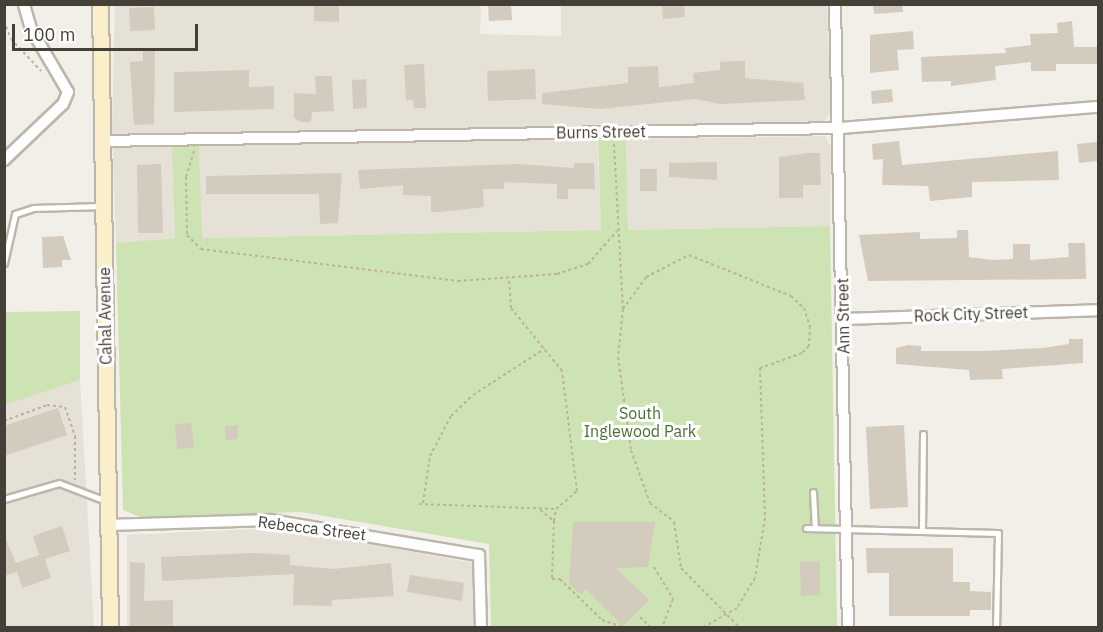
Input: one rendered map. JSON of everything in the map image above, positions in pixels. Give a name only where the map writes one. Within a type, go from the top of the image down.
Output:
[{"type":"street","points":[[4,160],[63,104],[68,92],[31,29],[24,4]]},
{"type":"street","name":"Cahal Avenue","points":[[100,4],[110,627]]},
{"type":"street","name":"Ann Street","points":[[835,4],[840,128],[848,627]]},
{"type":"street","name":"Burns Street","points":[[102,141],[840,128],[1098,107]]},
{"type":"street","name":"Rock City Street","points":[[843,319],[1098,310]]},
{"type":"street","name":"Rebecca Street","points":[[108,525],[271,520],[479,555],[481,627]]},
{"type":"lane","points":[[4,263],[15,214],[33,208],[104,206]]},
{"type":"lane","points":[[922,531],[923,434]]},
{"type":"lane","points":[[4,500],[59,483],[108,501]]},
{"type":"lane","points":[[813,492],[815,528]]},
{"type":"lane","points":[[806,528],[998,533],[996,627]]},
{"type":"path","points":[[4,21],[11,39],[45,75]]},
{"type":"path","points":[[613,132],[623,309],[620,384],[631,450],[646,496],[674,522],[681,568],[731,614],[740,627]]},
{"type":"path","points":[[192,139],[187,235],[194,247],[458,281],[557,274],[588,264],[617,231]]},
{"type":"path","points":[[623,309],[646,277],[688,255],[785,293],[804,308],[809,346],[760,368],[763,549],[755,578],[731,614],[702,627]]},
{"type":"path","points":[[508,278],[511,308],[562,371],[579,484],[556,509],[552,579],[560,579],[602,620],[625,627]]},
{"type":"path","points":[[423,503],[430,456],[452,416],[473,395],[544,349]]},
{"type":"path","points":[[4,421],[46,405],[65,408],[78,452],[74,489]]},
{"type":"path","points":[[419,504],[556,509]]},
{"type":"path","points":[[540,510],[554,521]]},
{"type":"path","points":[[654,567],[673,599],[662,627]]},
{"type":"path","points":[[640,617],[651,627]]},
{"type":"shaded area","points":[[115,5],[481,5],[480,34],[561,36],[561,5],[827,5],[831,114],[824,121],[597,129],[601,230],[201,238],[199,146],[173,146],[175,238],[116,243],[112,127]]},
{"type":"shaded area","points":[[825,136],[831,147],[830,226],[628,230],[626,139]]},
{"type":"shaded area","points":[[80,380],[94,627],[5,627],[4,405]]},
{"type":"shaded area","points":[[280,528],[474,563],[476,627],[127,627],[127,535]]},
{"type":"green space","name":"South Inglewood Park","points":[[626,139],[628,230],[830,226],[837,627],[491,627],[489,544],[301,512],[140,517],[123,510],[116,243],[175,238],[172,146],[199,146],[202,238],[601,230],[598,140]]},
{"type":"green space","points":[[80,311],[80,380],[5,405],[5,312]]},
{"type":"building","points":[[314,4],[339,4],[339,22],[314,21]]},
{"type":"building","points":[[488,4],[511,4],[512,20],[489,21]]},
{"type":"building","points":[[662,4],[684,4],[685,17],[663,19]]},
{"type":"building","points":[[873,4],[902,4],[903,12],[874,14]]},
{"type":"building","points":[[154,7],[155,30],[130,31],[129,8]]},
{"type":"building","points":[[1072,21],[1074,47],[1098,47],[1098,64],[1056,64],[1056,71],[1031,71],[1031,62],[995,66],[996,80],[951,86],[951,81],[922,82],[921,57],[1006,53],[1005,48],[1031,45],[1030,34],[1058,33],[1057,23]]},
{"type":"building","points":[[913,31],[914,49],[897,50],[899,70],[870,73],[870,35]]},
{"type":"building","points":[[143,50],[155,50],[154,124],[134,125],[130,62],[143,61]]},
{"type":"building","points":[[745,61],[745,78],[803,83],[805,100],[720,104],[696,99],[600,109],[542,104],[542,93],[628,83],[628,67],[658,66],[659,87],[694,83],[693,73],[720,70],[720,62]]},
{"type":"building","points":[[424,64],[426,108],[414,108],[413,100],[406,100],[404,65]]},
{"type":"building","points":[[535,69],[536,99],[488,101],[487,71]]},
{"type":"building","points":[[249,70],[249,87],[274,86],[274,109],[174,112],[174,72]]},
{"type":"building","points":[[315,76],[332,76],[334,111],[312,112],[311,122],[301,122],[294,118],[294,93],[316,94]]},
{"type":"building","points":[[366,79],[367,108],[353,109],[352,80]]},
{"type":"building","points":[[892,89],[893,102],[872,104],[871,91]]},
{"type":"building","points":[[899,141],[902,165],[1058,151],[1059,180],[972,182],[972,197],[930,201],[928,186],[882,185],[883,159],[873,160],[872,144]]},
{"type":"building","points":[[1097,142],[1098,161],[1079,163],[1077,144]]},
{"type":"building","points":[[820,153],[821,185],[803,185],[803,198],[779,198],[779,157]]},
{"type":"building","points":[[717,162],[717,180],[669,177],[669,163]]},
{"type":"building","points":[[574,163],[594,163],[595,189],[568,189],[568,199],[557,199],[557,184],[504,182],[504,189],[483,189],[484,207],[441,212],[431,212],[431,196],[403,195],[403,185],[360,189],[358,170],[518,164],[574,168]]},
{"type":"building","points":[[161,164],[163,233],[138,233],[137,165]]},
{"type":"building","points":[[640,169],[657,169],[657,191],[640,191]]},
{"type":"building","points":[[342,173],[338,223],[320,224],[319,194],[206,194],[206,176]]},
{"type":"building","points":[[957,230],[968,230],[969,257],[992,260],[1013,259],[1013,244],[1030,244],[1030,260],[1069,257],[1068,243],[1085,243],[1086,279],[868,281],[859,235],[920,232],[920,239],[957,238]]},
{"type":"building","points":[[63,236],[71,260],[62,260],[62,267],[43,268],[42,237]]},
{"type":"building","points":[[1069,339],[1083,339],[1083,363],[1002,369],[1003,379],[970,380],[969,370],[896,364],[896,348],[908,345],[921,346],[921,351],[983,351],[1043,348],[1069,344]]},
{"type":"building","points":[[58,408],[67,435],[4,456],[4,426]]},
{"type":"building","points":[[191,423],[194,448],[177,449],[175,424]]},
{"type":"building","points":[[237,425],[238,439],[226,440],[225,426]]},
{"type":"building","points":[[904,425],[908,507],[870,509],[866,427]]},
{"type":"building","points":[[573,522],[655,522],[648,567],[616,568],[649,600],[623,626],[586,589],[581,595],[569,584]]},
{"type":"building","points":[[62,526],[70,551],[45,559],[51,578],[22,588],[17,572],[4,576],[4,535],[16,563],[39,555],[33,536]]},
{"type":"building","points":[[866,548],[953,548],[953,582],[970,582],[970,591],[991,592],[991,610],[970,610],[970,616],[889,616],[889,573],[867,573]]},
{"type":"building","points":[[252,553],[290,555],[290,565],[333,569],[391,563],[394,596],[332,600],[332,606],[293,605],[294,574],[162,581],[161,557]]},
{"type":"building","points":[[820,561],[820,595],[801,596],[800,562]]},
{"type":"building","points":[[130,562],[145,563],[144,601],[173,600],[173,626],[130,627]]},
{"type":"building","points":[[410,575],[464,583],[462,601],[407,592]]}]
